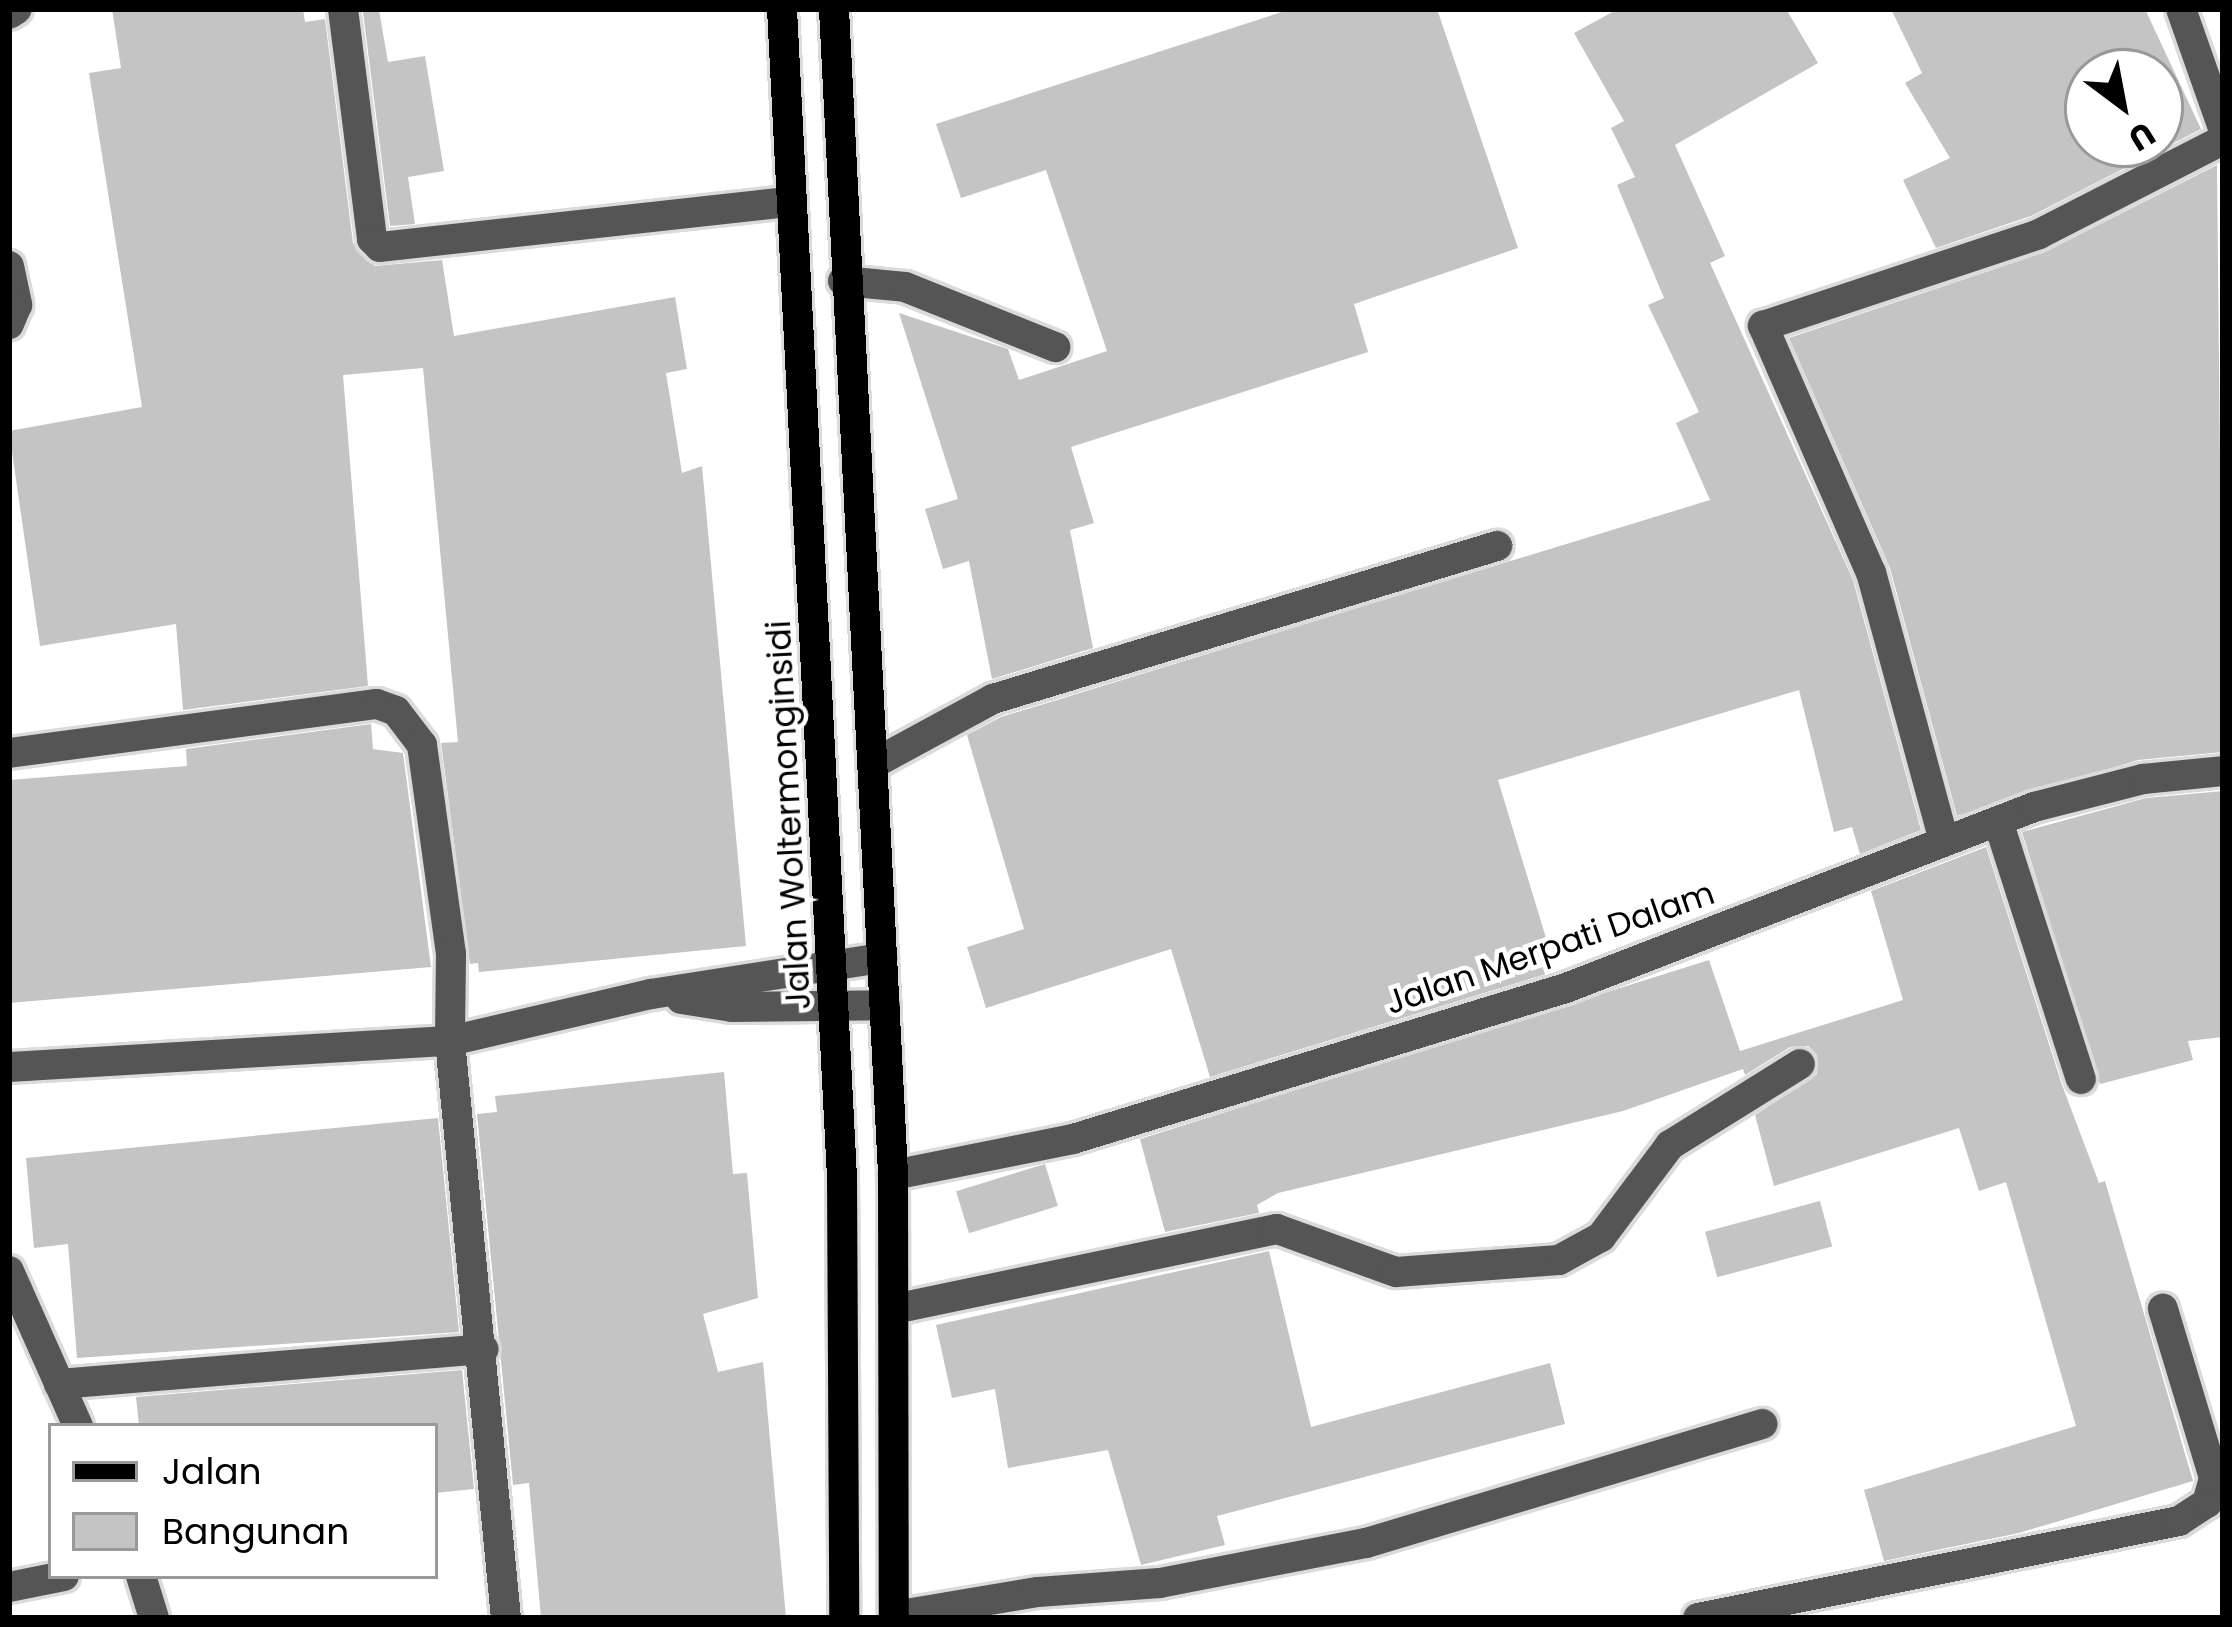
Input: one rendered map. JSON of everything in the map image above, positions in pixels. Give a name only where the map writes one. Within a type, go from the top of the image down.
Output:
[{"type":"main road","name":"Jalan Woltermonginsidi","points":[[782,9],[787,202],[835,1008],[844,1618]]},
{"type":"main road","points":[[834,9],[843,281],[875,763],[893,1175],[894,1617]]},
{"type":"street","points":[[9,14],[17,9]]},
{"type":"street","points":[[343,9],[372,239],[380,247],[787,202]]},
{"type":"street","points":[[2181,9],[2223,128]]},
{"type":"street","points":[[1944,841],[1871,572],[1763,326],[2039,233],[2223,140]]},
{"type":"street","points":[[9,266],[17,305],[9,324]]},
{"type":"street","points":[[843,281],[905,287],[1055,347]]},
{"type":"street","points":[[875,763],[993,699],[1497,546]]},
{"type":"street","points":[[9,753],[377,704],[395,711],[422,745],[451,955],[450,1041],[484,1349],[506,1618]]},
{"type":"street","name":"Jalan Merpati Dalam","points":[[893,1175],[1073,1139],[1566,988],[1998,821],[2143,779],[2223,772]]},
{"type":"street","points":[[1998,821],[2081,1079]]},
{"type":"street","points":[[9,1067],[450,1041],[651,994],[882,958]]},
{"type":"street","points":[[651,994],[732,1007],[885,1005]]},
{"type":"street","points":[[894,1309],[1277,1229],[1396,1272],[1559,1259],[1601,1237],[1670,1145],[1800,1064]]},
{"type":"street","points":[[9,1271],[77,1423]]},
{"type":"street","points":[[1699,1618],[2179,1520],[2207,1503],[2214,1478],[2164,1310]]},
{"type":"street","points":[[59,1384],[484,1349]]},
{"type":"street","points":[[894,1617],[1038,1592],[1160,1583],[1366,1543],[1763,1424]]},
{"type":"street","points":[[9,1587],[49,1579]]},
{"type":"street","points":[[142,1579],[154,1618]]},
{"type":"building","points":[[112,9],[303,9],[305,22],[325,19],[353,243],[375,266],[442,260],[454,336],[675,297],[687,369],[666,373],[682,473],[702,466],[746,946],[479,972],[478,963],[470,964],[441,743],[458,742],[423,368],[343,375],[368,686],[183,710],[176,624],[40,646],[9,431],[142,407],[89,73],[121,68]]},
{"type":"building","points":[[1291,9],[1437,9],[1518,248],[1354,304],[1368,352],[1071,447],[1094,523],[1070,530],[1093,648],[992,679],[969,561],[943,569],[925,509],[958,499],[899,313],[1008,349],[1019,380],[1107,351],[1046,170],[961,198],[936,124]]},
{"type":"building","points":[[1618,9],[1786,9],[1818,63],[1675,145],[1725,256],[1710,263],[1853,580],[1921,830],[1860,854],[1852,827],[1834,832],[1799,690],[1498,780],[1556,971],[1210,1077],[1171,949],[986,1008],[967,947],[1024,929],[967,735],[1001,717],[1710,500],[1676,423],[1699,412],[1648,305],[1664,298],[1617,185],[1635,177],[1611,128],[1624,121],[1574,33]]},
{"type":"building","points":[[1891,9],[2145,9],[2163,48],[2064,48],[2064,168],[2125,168],[2031,216],[1936,248],[1903,180],[1950,158],[1905,83],[1922,73]]},
{"type":"building","points":[[379,10],[388,62],[425,56],[444,171],[408,177],[415,224],[390,226],[363,12]]},
{"type":"building","points":[[2184,93],[2201,129],[2184,138]]},
{"type":"building","points":[[2217,165],[2223,752],[2138,760],[1957,816],[1890,568],[1789,338],[2045,252]]},
{"type":"building","points":[[371,724],[373,749],[403,753],[431,967],[9,1003],[9,780],[187,766],[186,749]]},
{"type":"building","points":[[2223,791],[2223,1037],[2188,1041],[2193,1060],[2100,1084],[2022,832],[2146,798]]},
{"type":"building","points":[[1986,847],[2062,1085],[2099,1183],[2105,1181],[2193,1481],[2019,1533],[1884,1561],[1864,1490],[2076,1426],[2006,1182],[1979,1191],[1959,1128],[1774,1186],[1755,1115],[1817,1074],[1817,1055],[1808,1046],[1790,1047],[1745,1075],[1743,1069],[1623,1111],[1278,1193],[1257,1205],[1259,1213],[1165,1232],[1140,1139],[1709,960],[1740,1051],[1903,1000],[1871,891]]},
{"type":"building","points":[[724,1072],[733,1174],[747,1173],[758,1298],[703,1314],[718,1372],[763,1362],[786,1618],[541,1618],[529,1483],[513,1485],[477,1114],[497,1112],[495,1096]]},
{"type":"building","points":[[438,1118],[459,1332],[77,1358],[68,1244],[34,1248],[26,1158]]},
{"type":"building","points":[[1045,1164],[1058,1206],[969,1233],[956,1191]]},
{"type":"building","points":[[1820,1201],[1832,1246],[1717,1277],[1705,1232]]},
{"type":"building","points":[[1269,1251],[1311,1427],[1550,1363],[1565,1424],[1217,1516],[1225,1545],[1141,1565],[1108,1450],[1008,1468],[995,1389],[952,1398],[936,1325]]},
{"type":"building","points":[[462,1370],[474,1489],[438,1493],[438,1423],[139,1423],[136,1397]]}]
